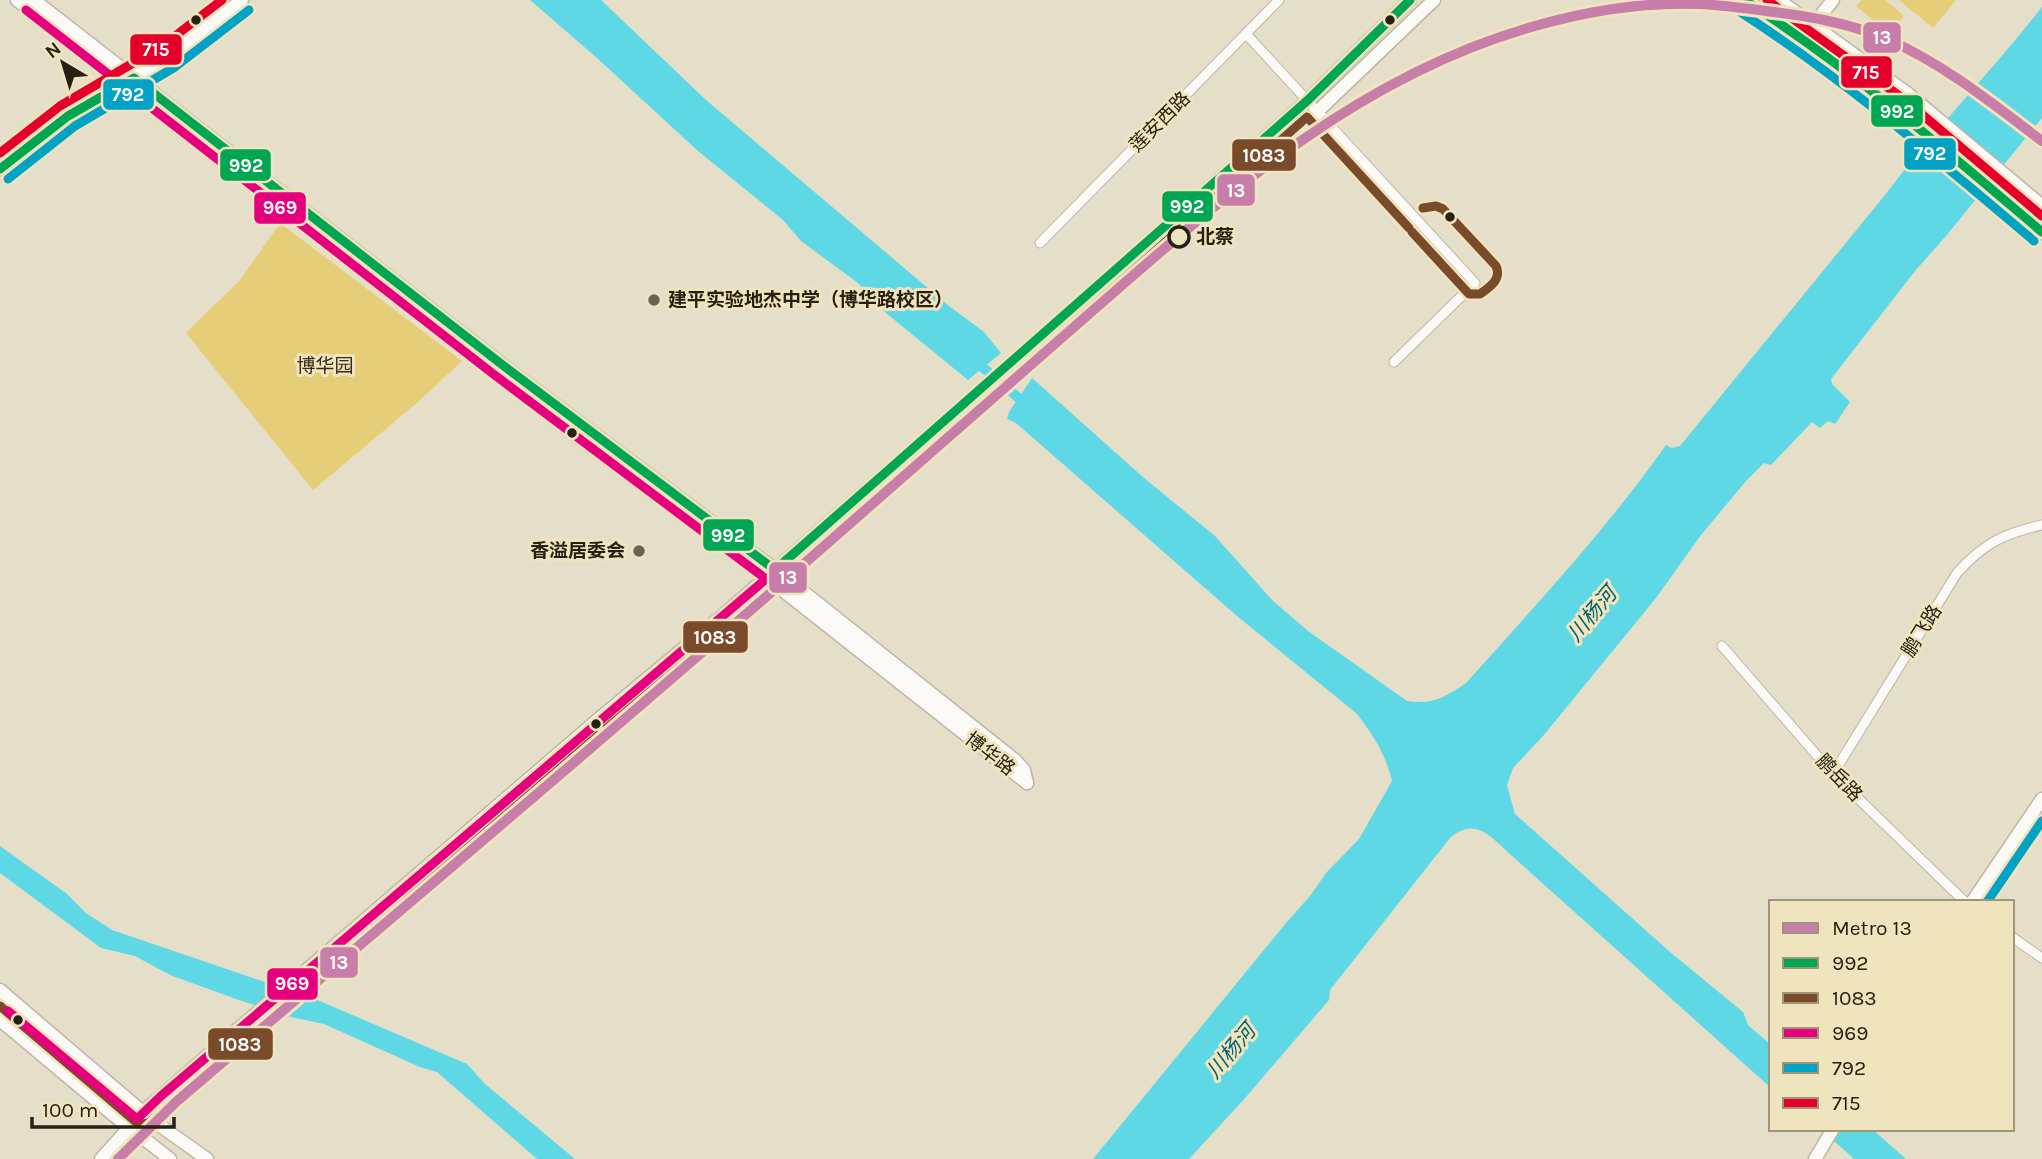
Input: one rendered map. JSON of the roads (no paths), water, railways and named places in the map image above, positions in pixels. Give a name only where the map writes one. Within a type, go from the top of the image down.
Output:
[{"type":"main road","name":"博华路","points":[[17,0],[129,80]]},
{"type":"main road","name":"博华路","points":[[34,0],[129,80],[571,432],[771,574],[782,583],[1027,783],[1024,770],[1015,760],[782,583]]},
{"type":"main road","points":[[0,169],[68,116],[196,37],[242,0]]},
{"type":"main road","points":[[1026,359],[1308,100],[1410,0]]},
{"type":"main road","points":[[316,971],[583,732],[1318,111],[1434,0]]},
{"type":"main road","points":[[1744,0],[1783,25],[1898,110],[2042,232]]},
{"type":"main road","points":[[1777,0],[1908,95],[2042,207]]},
{"type":"main road","points":[[1813,25],[1833,0]]},
{"type":"main road","points":[[101,1159],[316,971],[782,583],[972,406]]},
{"type":"main road","points":[[1973,900],[2042,799]]},
{"type":"main road","points":[[0,990],[148,1116],[207,1159]]},
{"type":"main road","points":[[0,1020],[170,1159]]},
{"type":"main road","points":[[116,1159],[134,1131]]},
{"type":"main road","points":[[1815,1159],[1832,1131]]},
{"type":"street","name":"莲安西路","points":[[1040,243],[1279,0]]},
{"type":"street","points":[[1247,35],[1475,284],[1394,362]]},
{"type":"street","name":"鹏飞路","points":[[1833,774],[1957,573],[1973,555],[1991,542],[2013,532],[2042,525]]},
{"type":"street","name":"鹏岳路","points":[[1722,646],[1833,774],[1963,900]]},
{"type":"street","points":[[2014,938],[2042,958]]},
{"type":"water","points":[[530,0],[601,0],[706,100],[949,306],[984,332],[1001,353],[968,380],[886,313],[858,283],[801,241],[783,220],[698,151]]},
{"type":"water","name":"川杨河","points":[[2042,7],[2042,118],[1915,271],[1831,379],[1832,384],[1850,402],[1835,424],[1828,421],[1820,428],[1812,422],[1771,465],[1764,463],[1746,481],[1701,535],[1656,598],[1543,736],[1513,768],[1507,785],[1515,814],[1670,952],[1743,1012],[1748,1025],[1769,1043],[1769,1086],[1490,836],[1475,829],[1467,829],[1450,838],[1330,990],[1329,1000],[1189,1159],[1093,1159],[1310,896],[1326,873],[1359,839],[1392,781],[1378,745],[1356,713],[1237,616],[1016,423],[1007,419],[1032,378],[1144,478],[1215,536],[1272,600],[1308,631],[1407,701],[1438,699],[1466,683],[1595,537],[1666,445],[1672,448],[1680,446],[1923,147]]},
{"type":"water","points":[[0,846],[112,930],[315,999],[467,1064],[485,1084],[575,1159],[537,1159],[437,1072],[324,1024],[291,1017],[239,1000],[170,975],[135,956],[101,948],[0,873]]},
{"type":"water","points":[[1823,1131],[1874,1131],[1906,1159],[1854,1159]]},
{"type":"waterway","points":[[973,359],[1028,406]]},
{"type":"metro line","name":"13","points":[[118,1159],[176,1102],[667,683],[1196,221],[1298,143],[1407,76],[1466,50],[1569,17],[1655,5],[1724,6],[1829,21],[1889,40],[1949,73],[2042,141]]},
{"type":"place","name":"北蔡","points":[[1179,237]]},
{"type":"place","name":"建平实验地杰中学（博华路校区）","points":[[654,300]]},
{"type":"place","name":"香溢居委会","points":[[639,551]]},
{"type":"park label","name":"博华园","points":[[325,366]]}]
